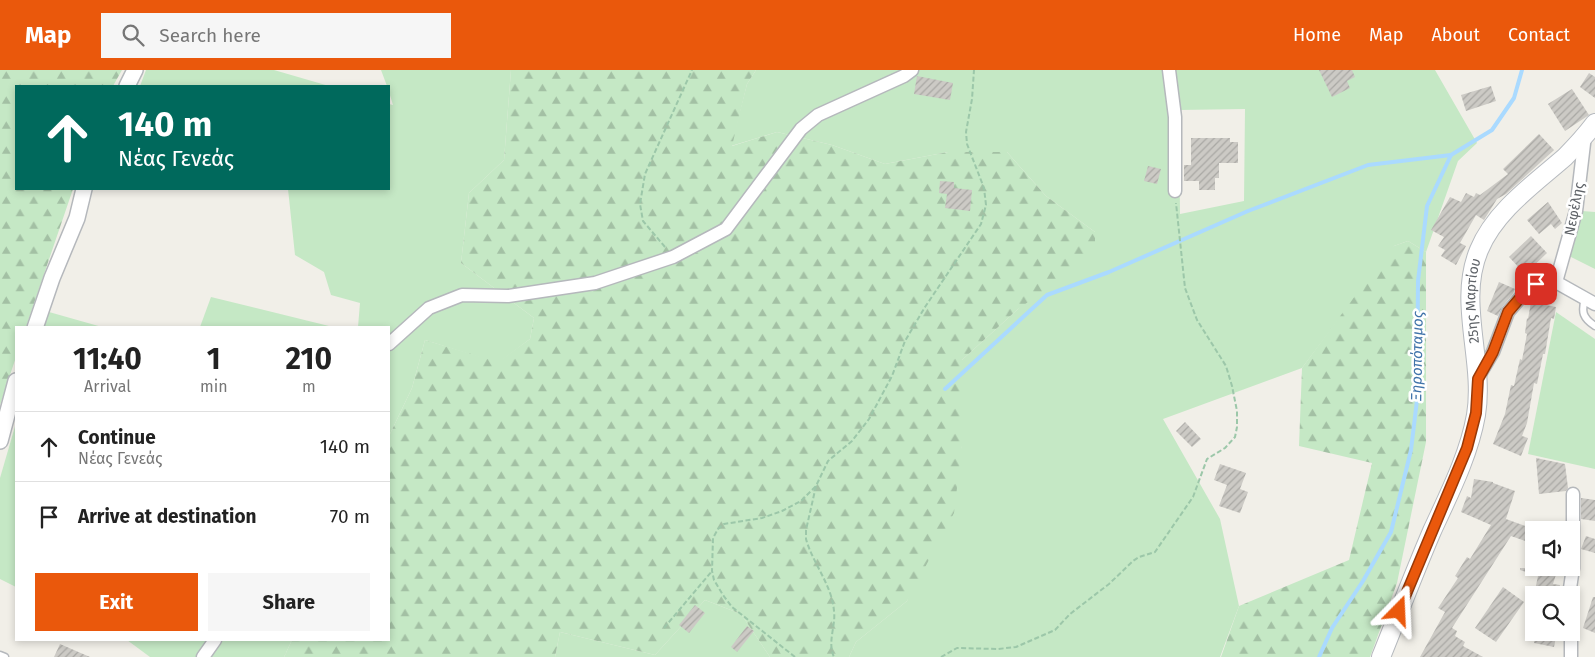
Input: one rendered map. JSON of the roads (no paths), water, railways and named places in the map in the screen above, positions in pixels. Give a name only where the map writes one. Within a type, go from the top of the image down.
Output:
[{"type":"main road","name":"25ης Μαρτίου","points":[[1381,657],[1411,580],[1467,448],[1476,413],[1478,379],[1471,308],[1471,279],[1479,250],[1491,228],[1520,196],[1566,156],[1590,129]]},
{"type":"street","points":[[128,85],[135,70]]},
{"type":"street","points":[[390,343],[429,308],[462,295],[508,296],[595,283],[673,257],[726,229],[801,129],[818,115],[904,76],[912,70]]},
{"type":"street","points":[[1168,70],[1175,117],[1175,191]]},
{"type":"street","name":"Νεφέλης","points":[[1556,282],[1576,211],[1590,129]]},
{"type":"street","points":[[36,326],[52,278],[77,218],[84,190]]},
{"type":"street","points":[[1478,379],[1493,352],[1508,312],[1526,291],[1546,279],[1556,282],[1590,301]]},
{"type":"street","points":[[0,441],[15,385]]},
{"type":"street","points":[[1570,586],[1573,568],[1573,494]]},
{"type":"street","points":[[203,657],[214,641]]},
{"type":"street","points":[[1571,641],[1571,657]]},
{"type":"lane","points":[[1590,301],[1582,310],[1584,317],[1595,326]]},
{"type":"lane","points":[[0,655],[5,657]]},
{"type":"waterway","name":"Ξηροπόταμος","points":[[1319,657],[1332,628],[1363,581],[1391,532],[1411,450],[1417,400],[1418,281],[1427,206],[1451,155],[1492,130],[1514,98],[1522,70]]},
{"type":"waterway","points":[[945,389],[1047,295],[1109,272],[1248,211],[1368,165],[1451,155]]}]
